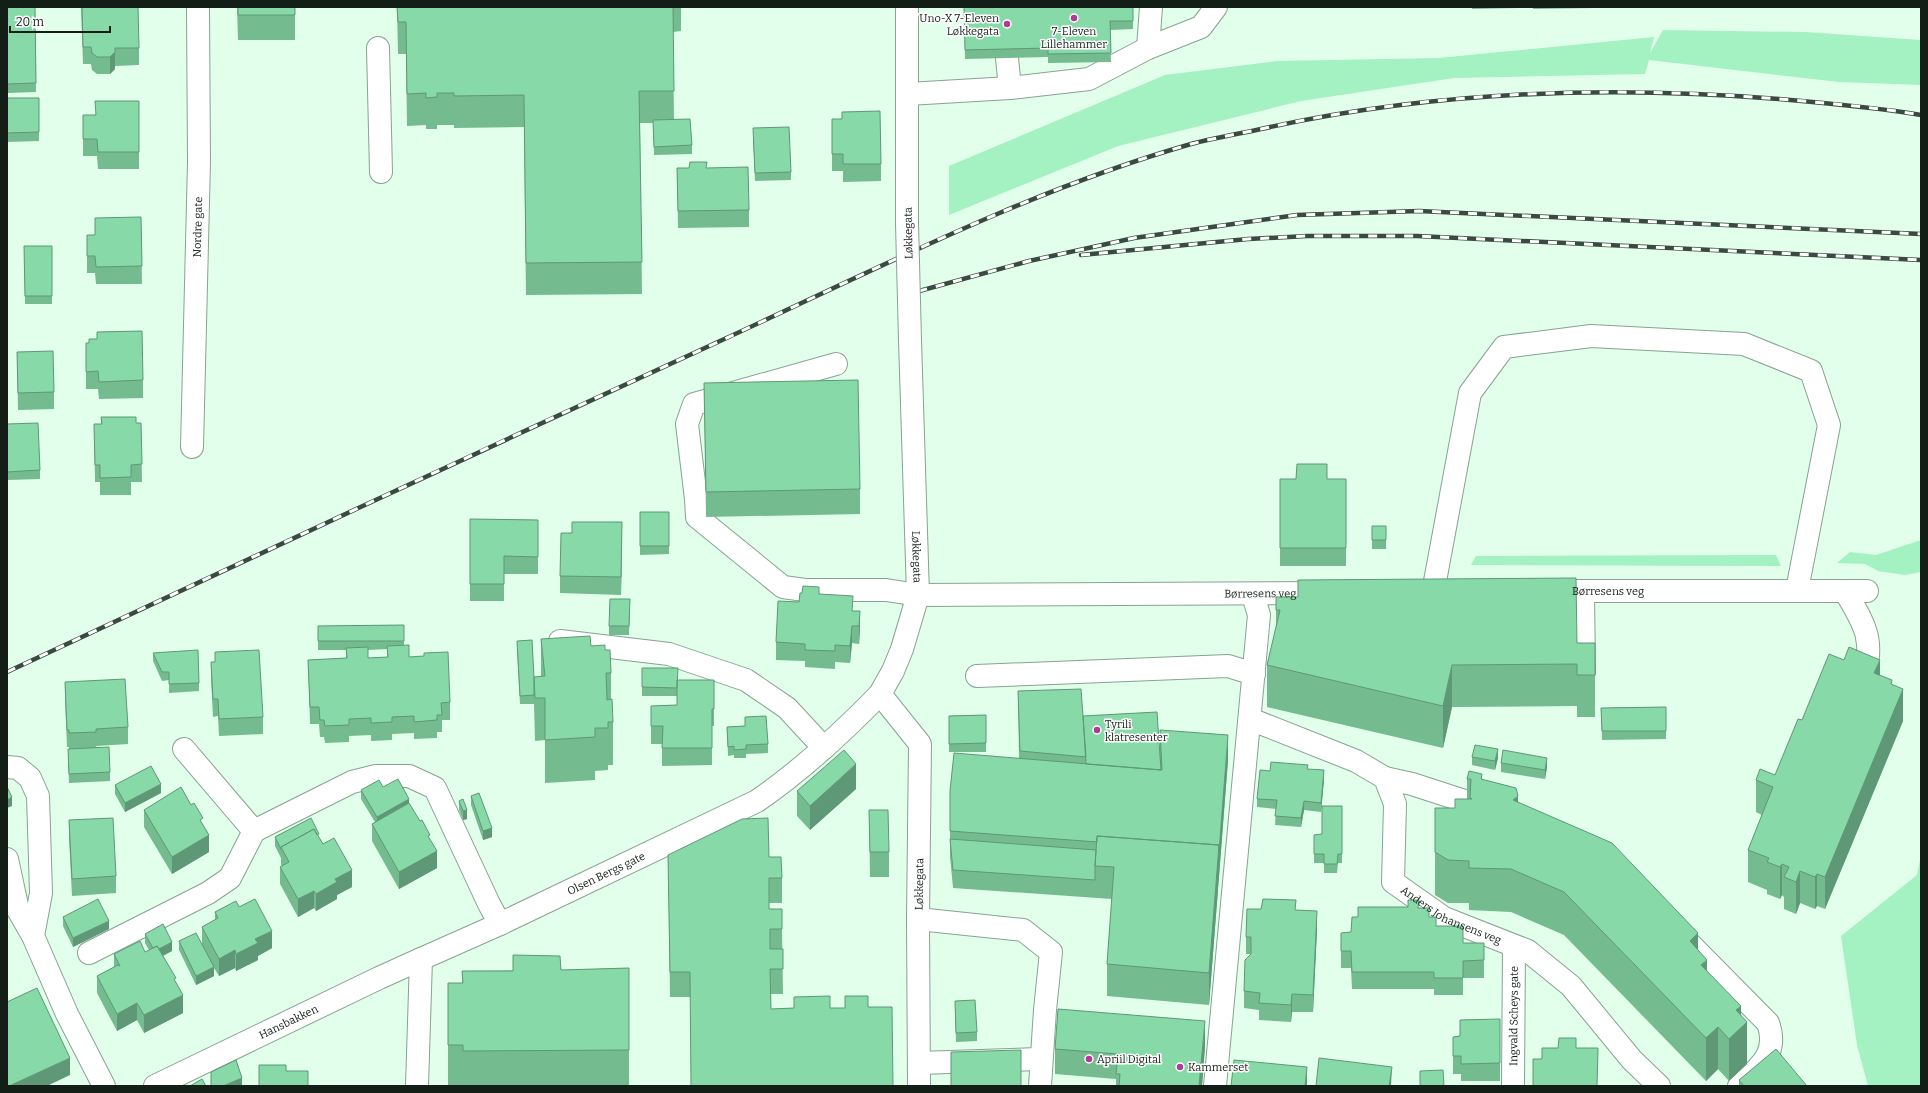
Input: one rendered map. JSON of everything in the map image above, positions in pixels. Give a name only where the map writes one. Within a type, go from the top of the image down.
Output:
[{"type":"street","name":"Nordre gate","points":[[192,447],[199,162],[198,7]]},
{"type":"street","name":"Løkkegata","points":[[907,7],[907,223],[918,595],[902,649],[893,672],[880,694],[920,744],[918,919],[919,1086]]},
{"type":"street","points":[[1148,48],[1151,7]]},
{"type":"street","points":[[908,94],[1010,88],[1089,80],[1148,48],[1201,27],[1216,7]]},
{"type":"street","points":[[378,48],[381,172]]},
{"type":"street","points":[[1007,58],[1010,88]]},
{"type":"street","points":[[1433,592],[1470,393],[1504,347],[1591,336],[1744,344],[1811,371],[1829,425],[1797,590]]},
{"type":"street","name":"Børresens veg","points":[[836,364],[694,404],[687,424],[697,517],[783,587],[805,590],[886,590],[918,595],[1253,595],[1347,593]]},
{"type":"street","name":"Børresens veg","points":[[1528,591],[1867,591]]},
{"type":"street","points":[[1583,591],[1584,683]]},
{"type":"street","points":[[1845,591],[1867,632],[1870,659],[1864,678]]},
{"type":"street","points":[[1409,592],[1456,592]]},
{"type":"street","points":[[1215,1086],[1259,615],[1253,595]]},
{"type":"street","points":[[554,640],[669,654],[746,680],[786,708],[824,748]]},
{"type":"street","points":[[977,676],[1228,666],[1254,674]]},
{"type":"street","name":"Olsen Bergs gate","points":[[421,959],[500,924],[757,801],[788,779],[824,748],[880,694]]},
{"type":"street","points":[[1250,719],[1356,761],[1385,778],[1412,784],[1465,800],[1509,816]]},
{"type":"street","points":[[184,749],[254,831]]},
{"type":"street","points":[[7,767],[18,768],[30,778],[38,796],[41,893],[33,936]]},
{"type":"street","points":[[89,953],[208,893],[230,878],[254,831],[352,782],[376,776],[409,776],[435,788],[489,904],[500,924]]},
{"type":"street","name":"Anders Johansens veg","points":[[1385,778],[1395,804],[1393,882],[1444,918],[1528,951],[1571,986],[1632,1060],[1659,1086]]},
{"type":"street","points":[[7,858],[18,910],[33,936],[67,1014],[104,1086]]},
{"type":"street","points":[[918,919],[1023,930],[1051,952],[1041,1059],[1040,1086]]},
{"type":"street","points":[[1669,924],[1768,1023],[1773,1037],[1770,1054],[1739,1086]]},
{"type":"street","name":"Ingvald Scheys gate","points":[[1513,1086],[1514,946]]},
{"type":"street","points":[[417,1086],[421,959]]},
{"type":"street","name":"Hansbakken","points":[[156,1086],[372,981],[421,959]]},
{"type":"street","points":[[919,1063],[1041,1059]]},
{"type":"green space","points":[[1663,30],[1805,32],[1921,40],[1921,85],[1839,82],[1649,60],[1645,74],[1454,78],[1301,101],[1118,146],[949,215],[949,166],[1165,75],[1277,61],[1438,58],[1654,37],[1650,53]]},
{"type":"green space","points":[[1921,540],[1921,572],[1905,575],[1878,571],[1865,564],[1837,563],[1850,552],[1876,555]]},
{"type":"green space","points":[[1776,555],[1781,566],[1471,565],[1476,556]]},
{"type":"green space","points":[[1921,855],[1921,1086],[1868,1086],[1857,1045],[1841,936],[1917,875]]},
{"type":"building","points":[[7,7],[35,7],[36,83],[7,84]]},
{"type":"building","points":[[82,7],[138,7],[139,48],[115,48],[115,52],[110,57],[97,57],[92,53],[91,47],[83,47]]},
{"type":"building","points":[[238,7],[295,7],[295,15],[238,15]]},
{"type":"building","points":[[397,7],[673,7],[674,91],[639,91],[642,262],[526,263],[524,95],[454,96],[454,93],[437,93],[437,97],[426,98],[426,93],[407,94],[406,22],[398,22]]},
{"type":"building","points":[[964,7],[1133,7],[1133,21],[1110,21],[1111,53],[1048,54],[1048,48],[965,50]]},
{"type":"building","points":[[7,98],[39,98],[39,132],[7,133]]},
{"type":"building","points":[[95,101],[139,101],[139,152],[98,152],[97,139],[83,139],[83,115],[96,115]]},
{"type":"building","points":[[880,111],[881,164],[843,164],[843,154],[832,154],[832,119],[842,119],[842,112]]},
{"type":"building","points":[[690,119],[692,145],[654,147],[653,120]]},
{"type":"building","points":[[789,127],[791,172],[755,173],[753,128]]},
{"type":"building","points":[[690,162],[707,162],[706,168],[748,167],[749,210],[678,211],[677,168],[689,168]]},
{"type":"building","points":[[141,217],[142,266],[96,267],[95,256],[87,256],[87,235],[95,235],[95,218]]},
{"type":"building","points":[[24,246],[52,246],[52,296],[25,296]]},
{"type":"building","points":[[142,331],[143,380],[99,382],[98,371],[86,372],[86,343],[89,343],[89,339],[97,339],[97,332]]},
{"type":"building","points":[[53,351],[54,392],[18,393],[17,352]]},
{"type":"building","points":[[858,380],[860,489],[706,492],[704,383]]},
{"type":"building","points":[[101,417],[136,417],[136,423],[141,423],[142,464],[131,465],[131,477],[100,478],[100,465],[95,465],[94,424],[102,424]]},
{"type":"building","points":[[38,423],[40,470],[7,472],[7,424]]},
{"type":"building","points":[[1297,464],[1327,464],[1327,479],[1346,479],[1346,548],[1280,548],[1280,479],[1296,479]]},
{"type":"building","points":[[640,512],[669,512],[669,546],[640,546]]},
{"type":"building","points":[[470,519],[538,520],[538,557],[504,556],[504,584],[470,584]]},
{"type":"building","points":[[572,522],[622,522],[621,577],[560,576],[561,533],[572,533]]},
{"type":"building","points":[[1372,526],[1386,526],[1386,540],[1372,540]]},
{"type":"building","points":[[1576,578],[1577,643],[1595,643],[1595,675],[1577,675],[1577,664],[1452,665],[1443,706],[1267,665],[1280,610],[1276,610],[1276,597],[1298,597],[1298,580]]},
{"type":"building","points":[[803,586],[819,587],[819,594],[853,596],[852,611],[860,611],[859,626],[852,626],[850,646],[835,645],[835,651],[805,650],[805,644],[776,642],[778,601],[799,602],[800,593],[802,593]]},
{"type":"building","points":[[610,599],[630,599],[629,626],[609,626]]},
{"type":"building","points":[[404,625],[404,641],[318,641],[318,626]]},
{"type":"building","points":[[590,636],[591,646],[605,645],[605,650],[610,650],[611,673],[606,673],[607,700],[612,699],[613,722],[608,722],[608,728],[595,728],[595,737],[545,740],[545,698],[535,698],[534,677],[545,676],[541,639]]},
{"type":"building","points":[[532,640],[534,695],[520,696],[517,641]]},
{"type":"building","points":[[409,645],[409,657],[424,656],[424,653],[448,652],[450,702],[441,703],[442,715],[437,715],[437,720],[414,722],[414,716],[392,717],[392,722],[371,723],[371,718],[349,719],[349,725],[325,726],[324,720],[320,720],[319,707],[310,707],[308,660],[347,658],[346,648],[368,647],[368,658],[388,657],[387,646]]},
{"type":"building","points":[[1849,647],[1880,660],[1874,673],[1892,680],[1891,684],[1903,689],[1825,877],[1817,874],[1815,877],[1800,871],[1796,882],[1784,877],[1789,867],[1782,864],[1780,867],[1767,862],[1769,858],[1748,850],[1773,787],[1756,780],[1760,769],[1775,775],[1798,719],[1802,720],[1829,654],[1844,660]]},
{"type":"building","points":[[198,650],[199,683],[169,684],[169,672],[162,672],[153,653]]},
{"type":"building","points":[[259,650],[263,717],[219,719],[218,699],[213,699],[211,662],[215,662],[215,652]]},
{"type":"building","points":[[642,668],[678,668],[677,688],[642,687]]},
{"type":"building","points":[[125,679],[128,727],[96,729],[96,732],[69,733],[69,730],[67,730],[65,682]]},
{"type":"building","points":[[677,680],[714,680],[712,748],[662,748],[663,726],[651,726],[651,706],[677,705]]},
{"type":"building","points":[[1081,689],[1086,757],[1020,751],[1018,691]]},
{"type":"building","points":[[1666,707],[1666,731],[1602,731],[1601,708]]},
{"type":"building","points":[[1157,712],[1161,770],[1086,764],[1083,716]]},
{"type":"building","points":[[986,715],[986,743],[949,744],[949,716]]},
{"type":"building","points":[[766,716],[768,744],[746,745],[746,749],[734,750],[734,746],[728,747],[727,727],[745,726],[745,717]]},
{"type":"building","points":[[1160,730],[1228,735],[1219,852],[1219,845],[1097,836],[1097,842],[950,831],[950,791],[954,753],[1162,770]]},
{"type":"building","points":[[1475,745],[1498,749],[1495,761],[1472,757]]},
{"type":"building","points":[[109,747],[110,772],[69,774],[68,749]]},
{"type":"building","points":[[844,750],[856,764],[810,806],[797,791]]},
{"type":"building","points":[[1503,750],[1547,758],[1545,770],[1501,763]]},
{"type":"building","points":[[1271,762],[1308,765],[1307,769],[1324,770],[1321,803],[1304,801],[1301,818],[1275,816],[1277,800],[1257,799],[1260,770],[1270,771]]},
{"type":"building","points":[[151,766],[161,784],[125,803],[115,785]]},
{"type":"building","points":[[1469,771],[1482,774],[1481,779],[1516,788],[1518,796],[1513,800],[1612,843],[1698,933],[1690,941],[1707,960],[1701,965],[1741,1006],[1736,1010],[1747,1022],[1729,1039],[1718,1027],[1706,1038],[1564,892],[1511,869],[1469,868],[1469,861],[1448,860],[1435,852],[1435,808],[1455,808],[1455,799],[1472,799],[1470,797],[1471,779],[1467,779]]},
{"type":"building","points":[[398,779],[409,799],[377,817],[361,790],[379,780],[383,787]]},
{"type":"building","points":[[7,787],[12,797],[7,800]]},
{"type":"building","points":[[181,787],[191,805],[194,803],[203,818],[200,820],[209,835],[172,857],[144,810]]},
{"type":"building","points":[[479,793],[492,828],[483,831],[471,796]]},
{"type":"building","points":[[463,799],[467,810],[463,811],[459,801]]},
{"type":"building","points":[[409,803],[420,821],[422,820],[430,835],[428,836],[437,851],[399,872],[372,824]]},
{"type":"building","points":[[1322,806],[1342,806],[1342,854],[1338,854],[1337,864],[1324,864],[1324,854],[1314,854],[1314,835],[1322,834]]},
{"type":"building","points":[[869,810],[888,810],[889,852],[870,852]]},
{"type":"building","points":[[113,818],[116,876],[72,879],[69,820]]},
{"type":"building","points":[[311,818],[319,834],[317,835],[314,829],[281,847],[281,849],[275,837]]},
{"type":"building","points":[[768,818],[769,857],[781,857],[782,878],[769,878],[769,909],[782,909],[782,929],[770,929],[770,949],[783,949],[783,969],[770,969],[771,1009],[794,1008],[794,997],[830,996],[830,1008],[845,1008],[845,996],[868,996],[868,1007],[892,1007],[893,1086],[691,1086],[690,972],[670,972],[668,855],[742,819]]},
{"type":"building","points":[[314,829],[323,844],[334,838],[352,870],[335,879],[337,882],[316,894],[314,891],[298,899],[280,867],[289,862],[281,847]]},
{"type":"building","points":[[1097,836],[1219,845],[1209,973],[1107,964],[1114,867],[1095,866]]},
{"type":"building","points":[[950,839],[1096,850],[1095,880],[953,870]]},
{"type":"building","points":[[98,899],[109,921],[73,938],[63,917]]},
{"type":"building","points":[[255,899],[272,931],[255,939],[258,943],[236,954],[235,950],[219,959],[202,927],[218,918],[215,912],[236,901],[239,907]]},
{"type":"building","points":[[1263,899],[1296,900],[1295,910],[1317,911],[1313,995],[1292,994],[1291,1005],[1259,1003],[1260,993],[1244,991],[1245,960],[1251,954],[1251,937],[1246,937],[1247,909],[1261,909]]},
{"type":"building","points":[[1408,900],[1419,900],[1418,908],[1429,908],[1429,917],[1436,917],[1436,926],[1463,926],[1463,943],[1484,943],[1484,960],[1463,961],[1463,978],[1434,978],[1434,972],[1352,972],[1351,951],[1341,951],[1341,933],[1351,932],[1352,917],[1358,917],[1358,907],[1408,907]]},
{"type":"building","points":[[163,924],[172,942],[159,949],[157,946],[153,948],[145,934]]},
{"type":"building","points":[[196,933],[214,967],[196,976],[179,941]]},
{"type":"building","points":[[140,941],[145,952],[157,946],[176,978],[174,979],[183,995],[144,1015],[137,1003],[117,1014],[97,976],[118,965],[120,966],[114,954]]},
{"type":"building","points":[[513,955],[560,956],[561,970],[629,968],[629,1050],[463,1051],[463,1045],[448,1045],[448,983],[463,983],[462,971],[513,971]]},
{"type":"building","points":[[37,988],[70,1058],[7,1086],[7,1002]]},
{"type":"building","points":[[975,1000],[977,1032],[956,1033],[955,1001]]},
{"type":"building","points":[[1058,1009],[1205,1021],[1199,1086],[1119,1086],[1120,1074],[1116,1074],[1118,1054],[1055,1049]]},
{"type":"building","points":[[1500,1019],[1500,1063],[1461,1064],[1461,1056],[1453,1056],[1453,1037],[1460,1036],[1460,1020]]},
{"type":"building","points":[[1559,1038],[1576,1038],[1576,1048],[1598,1048],[1597,1086],[1533,1086],[1533,1059],[1542,1059],[1542,1048],[1558,1048]]},
{"type":"building","points":[[1776,1049],[1807,1086],[1744,1086],[1739,1080]]},
{"type":"building","points":[[1021,1050],[1021,1086],[951,1086],[951,1052]]},
{"type":"building","points":[[1319,1058],[1392,1067],[1389,1086],[1316,1086]]},
{"type":"building","points":[[236,1060],[242,1078],[223,1086],[211,1086],[211,1072]]},
{"type":"building","points":[[1234,1060],[1307,1067],[1305,1086],[1231,1086]]},
{"type":"building","points":[[259,1065],[286,1065],[286,1071],[308,1071],[308,1086],[259,1086]]},
{"type":"building","points":[[1443,1070],[1444,1086],[1420,1086],[1420,1071]]},
{"type":"building","points":[[202,1079],[206,1086],[190,1086]]},
{"type":"railway","points":[[7,672],[452,464],[952,234],[1011,208],[1070,185],[1130,163],[1191,144],[1325,116],[1390,106],[1519,94],[1649,92],[1714,95],[1832,104],[1921,115]]},
{"type":"railway","points":[[901,296],[1029,261],[1134,238],[1297,215],[1419,211],[1921,234]]},
{"type":"railway","points":[[1081,255],[1248,239],[1307,236],[1417,236],[1921,260]]},
{"type":"place","name":"7-Eleven Lillehammer","points":[[1074,18]]},
{"type":"place","name":"Uno-X 7-Eleven Løkkegata","points":[[1007,24]]},
{"type":"place","name":"Tyrili klatresenter","points":[[1097,730]]},
{"type":"place","name":"Apriil Digital","points":[[1089,1059]]},
{"type":"place","name":"Kammerset","points":[[1180,1067]]}]
